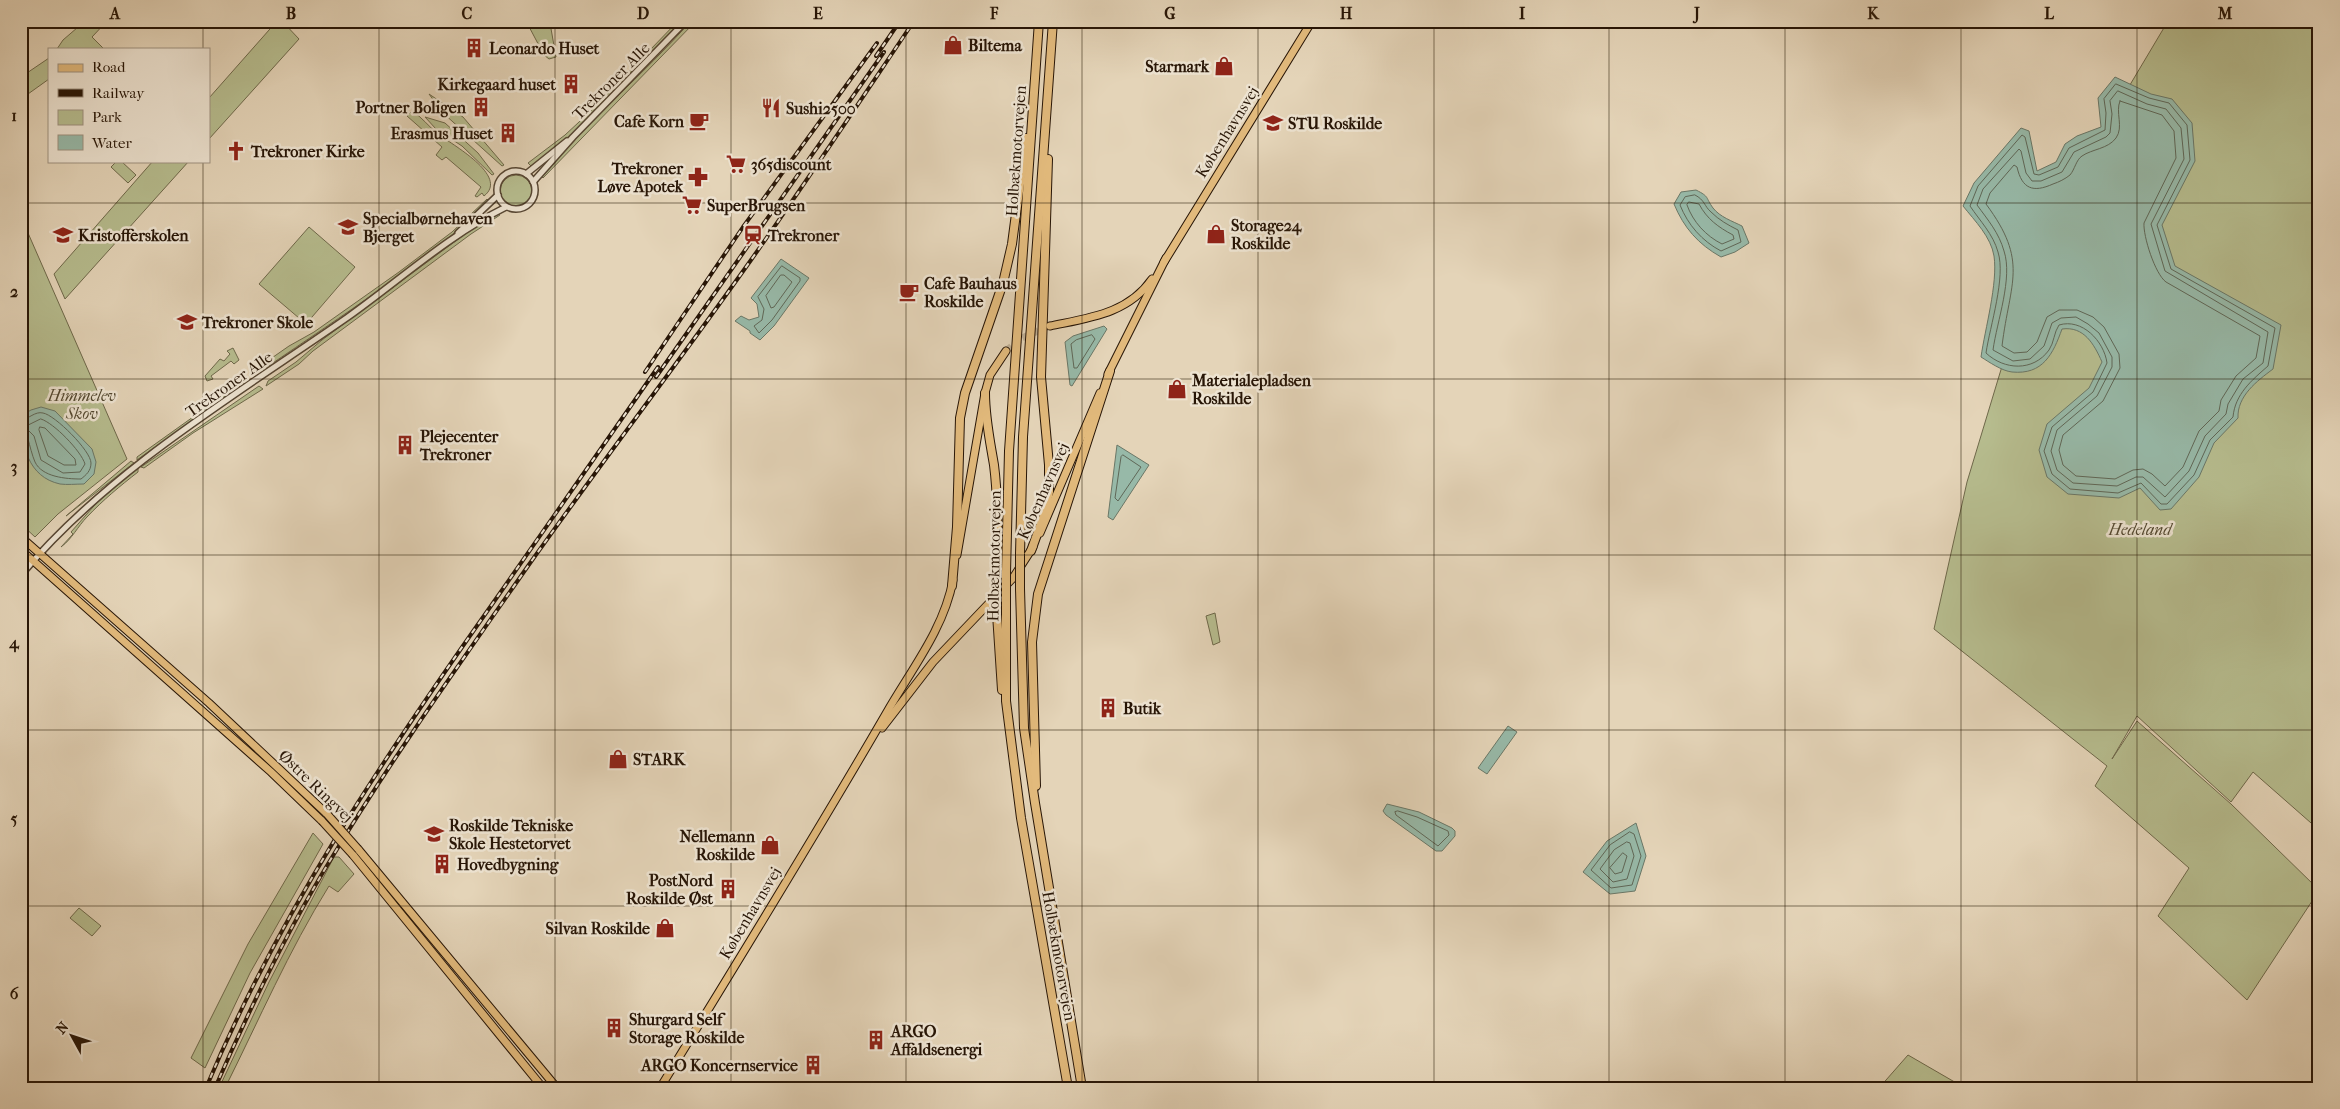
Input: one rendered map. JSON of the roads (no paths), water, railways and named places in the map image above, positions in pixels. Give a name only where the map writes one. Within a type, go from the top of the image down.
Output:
[{"type":"highway","name":"Holbækmotorvejen","points":[[1038,21],[1009,451],[1006,573],[1006,701],[1021,818],[1068,1088]]},
{"type":"highway","name":"Holbækmotorvejen","points":[[1053,21],[1023,437],[1020,589],[1024,728],[1082,1088]]},
{"type":"highway","points":[[952,586],[957,527],[960,418],[965,393],[1003,283],[1012,244],[1023,152],[1032,112]]},
{"type":"highway","points":[[1031,551],[1044,515],[1049,492],[1050,465],[1041,377],[1041,316],[1048,176],[1046,124]]},
{"type":"highway","points":[[1035,803],[1036,774],[1032,692],[1032,642],[1038,594],[1110,371]]},
{"type":"highway","points":[[984,393],[985,419],[994,466],[998,516],[997,614],[1006,738],[1014,768]]},
{"type":"main road","name":"Københavnsvej","points":[[1050,326],[1102,315],[1121,308],[1149,284],[1312,21]]},
{"type":"main road","name":"Københavnsvej","points":[[864,753],[933,662],[1013,578],[1031,551],[1044,527],[1110,371],[1166,258]]},
{"type":"main road","name":"Københavnsvej","points":[[660,1088],[864,753],[940,621],[952,586],[984,393],[990,375],[1006,351]]},
{"type":"main road","name":"Østre Ringvej","points":[[21,537],[209,703],[327,814],[557,1088]]},
{"type":"main road","name":"Østre Ringvej","points":[[21,550],[271,772],[322,821],[353,855],[543,1088]]},
{"type":"street","name":"Trekroner Alle","points":[[533,182],[573,137],[686,21]]},
{"type":"street","name":"Trekroner Alle","points":[[526,174],[573,137]]},
{"type":"street","points":[[515,171],[526,174],[533,182],[534,197],[527,206],[517,209],[506,207],[498,195],[498,184],[505,175],[515,171]]},
{"type":"street","name":"Trekroner Alle","points":[[451,241],[498,195]]},
{"type":"street","name":"Trekroner Alle","points":[[21,575],[90,503],[138,464],[372,300],[451,241],[506,207]]},
{"type":"water","points":[[2115,77],[2151,94],[2172,99],[2192,123],[2195,161],[2162,225],[2175,266],[2281,325],[2273,369],[2244,396],[2238,418],[2214,443],[2199,477],[2171,509],[2160,510],[2140,488],[2119,498],[2068,494],[2047,477],[2039,450],[2047,424],[2089,388],[2102,362],[2092,343],[2082,333],[2076,330],[2062,329],[2055,347],[2045,361],[2032,370],[2023,372],[2008,371],[1981,357],[1993,292],[1995,267],[1990,242],[1963,206],[1974,183],[2021,128],[2029,131],[2037,171],[2056,162],[2065,144],[2077,136],[2101,127],[2098,98]]},
{"type":"water","points":[[1696,190],[1705,196],[1719,214],[1742,226],[1749,243],[1735,252],[1721,257],[1705,247],[1693,235],[1682,221],[1674,204],[1681,192]]},
{"type":"water","points":[[781,259],[809,278],[774,326],[760,340],[735,321],[741,316],[749,320],[759,317],[757,304],[751,298]]},
{"type":"water","points":[[1104,326],[1107,329],[1072,386],[1070,385],[1065,342],[1073,336]]},
{"type":"water","points":[[41,407],[55,411],[92,449],[96,462],[94,474],[84,484],[60,484],[49,480],[40,474],[28,458],[21,427],[21,416]]},
{"type":"water","points":[[1117,445],[1149,465],[1113,520],[1108,517]]},
{"type":"water","points":[[1508,726],[1517,732],[1487,774],[1478,768]]},
{"type":"water","points":[[1387,804],[1419,812],[1452,828],[1455,831],[1455,836],[1442,851],[1436,851],[1386,815],[1383,811]]},
{"type":"water","points":[[1636,823],[1646,856],[1635,891],[1610,894],[1583,872],[1607,841]]},
{"type":"tunnel","points":[[1006,351],[1022,338],[1047,327]]},
{"type":"railway","points":[[876,56],[900,21]]},
{"type":"railway","points":[[215,1088],[241,1029],[299,914],[378,784],[528,566],[772,230],[914,21]]},
{"type":"railway","points":[[645,372],[743,227],[877,43]]},
{"type":"railway","points":[[656,377],[884,52]]},
{"type":"railway","points":[[206,1088],[235,1023],[267,959],[300,898],[373,778],[452,661],[658,367]]},
{"type":"place","name":"Biltema","points":[[953,45]]},
{"type":"place","name":"Leonardo Huset","points":[[474,48]]},
{"type":"place","name":"Starmark","points":[[1224,66]]},
{"type":"place","name":"Kirkegaard huset","points":[[571,84]]},
{"type":"place","name":"Portner Boligen","points":[[481,107]]},
{"type":"place","name":"Sushi2500","points":[[771,108]]},
{"type":"place","name":"Cafe Korn","points":[[699,121]]},
{"type":"place","name":"STU Roskilde","points":[[1273,123]]},
{"type":"place","name":"Erasmus Huset","points":[[508,133]]},
{"type":"place","name":"Trekroner Kirke","points":[[236,151]]},
{"type":"place","name":"365discount","points":[[736,164]]},
{"type":"place","name":"Trekroner Løve Apotek","points":[[698,177]]},
{"type":"place","name":"SuperBrugsen","points":[[692,205]]},
{"type":"place","name":"Specialbørnehaven Bjerget","points":[[348,227]]},
{"type":"place","name":"Storage24 Roskilde","points":[[1216,234]]},
{"type":"place","name":"Kristofferskolen","points":[[63,235]]},
{"type":"place","name":"Trekroner","points":[[753,235]]},
{"type":"place","name":"Cafe Bauhaus Roskilde","points":[[909,292]]},
{"type":"place","name":"Trekroner Skole","points":[[187,322]]},
{"type":"place","name":"Materialepladsen Roskilde","points":[[1177,389]]},
{"type":"place","name":"Plejecenter Trekroner","points":[[405,445]]},
{"type":"place","name":"Butik","points":[[1108,708]]},
{"type":"place","name":"STARK","points":[[618,759]]},
{"type":"place","name":"Roskilde Tekniske Skole Hestetorvet","points":[[434,834]]},
{"type":"place","name":"Nellemann Roskilde","points":[[770,845]]},
{"type":"place","name":"Hovedbygning","points":[[442,864]]},
{"type":"place","name":"PostNord Roskilde Øst","points":[[728,889]]},
{"type":"place","name":"Silvan Roskilde","points":[[665,928]]},
{"type":"place","name":"Shurgard Self Storage Roskilde","points":[[614,1028]]},
{"type":"place","name":"ARGO Affaldsenergi","points":[[876,1040]]},
{"type":"place","name":"ARGO Koncernservice","points":[[813,1065]]},
{"type":"park label","name":"Himmelev Skov","points":[[82,404]]},
{"type":"park label","name":"Hedeland","points":[[2140,529]]}]
